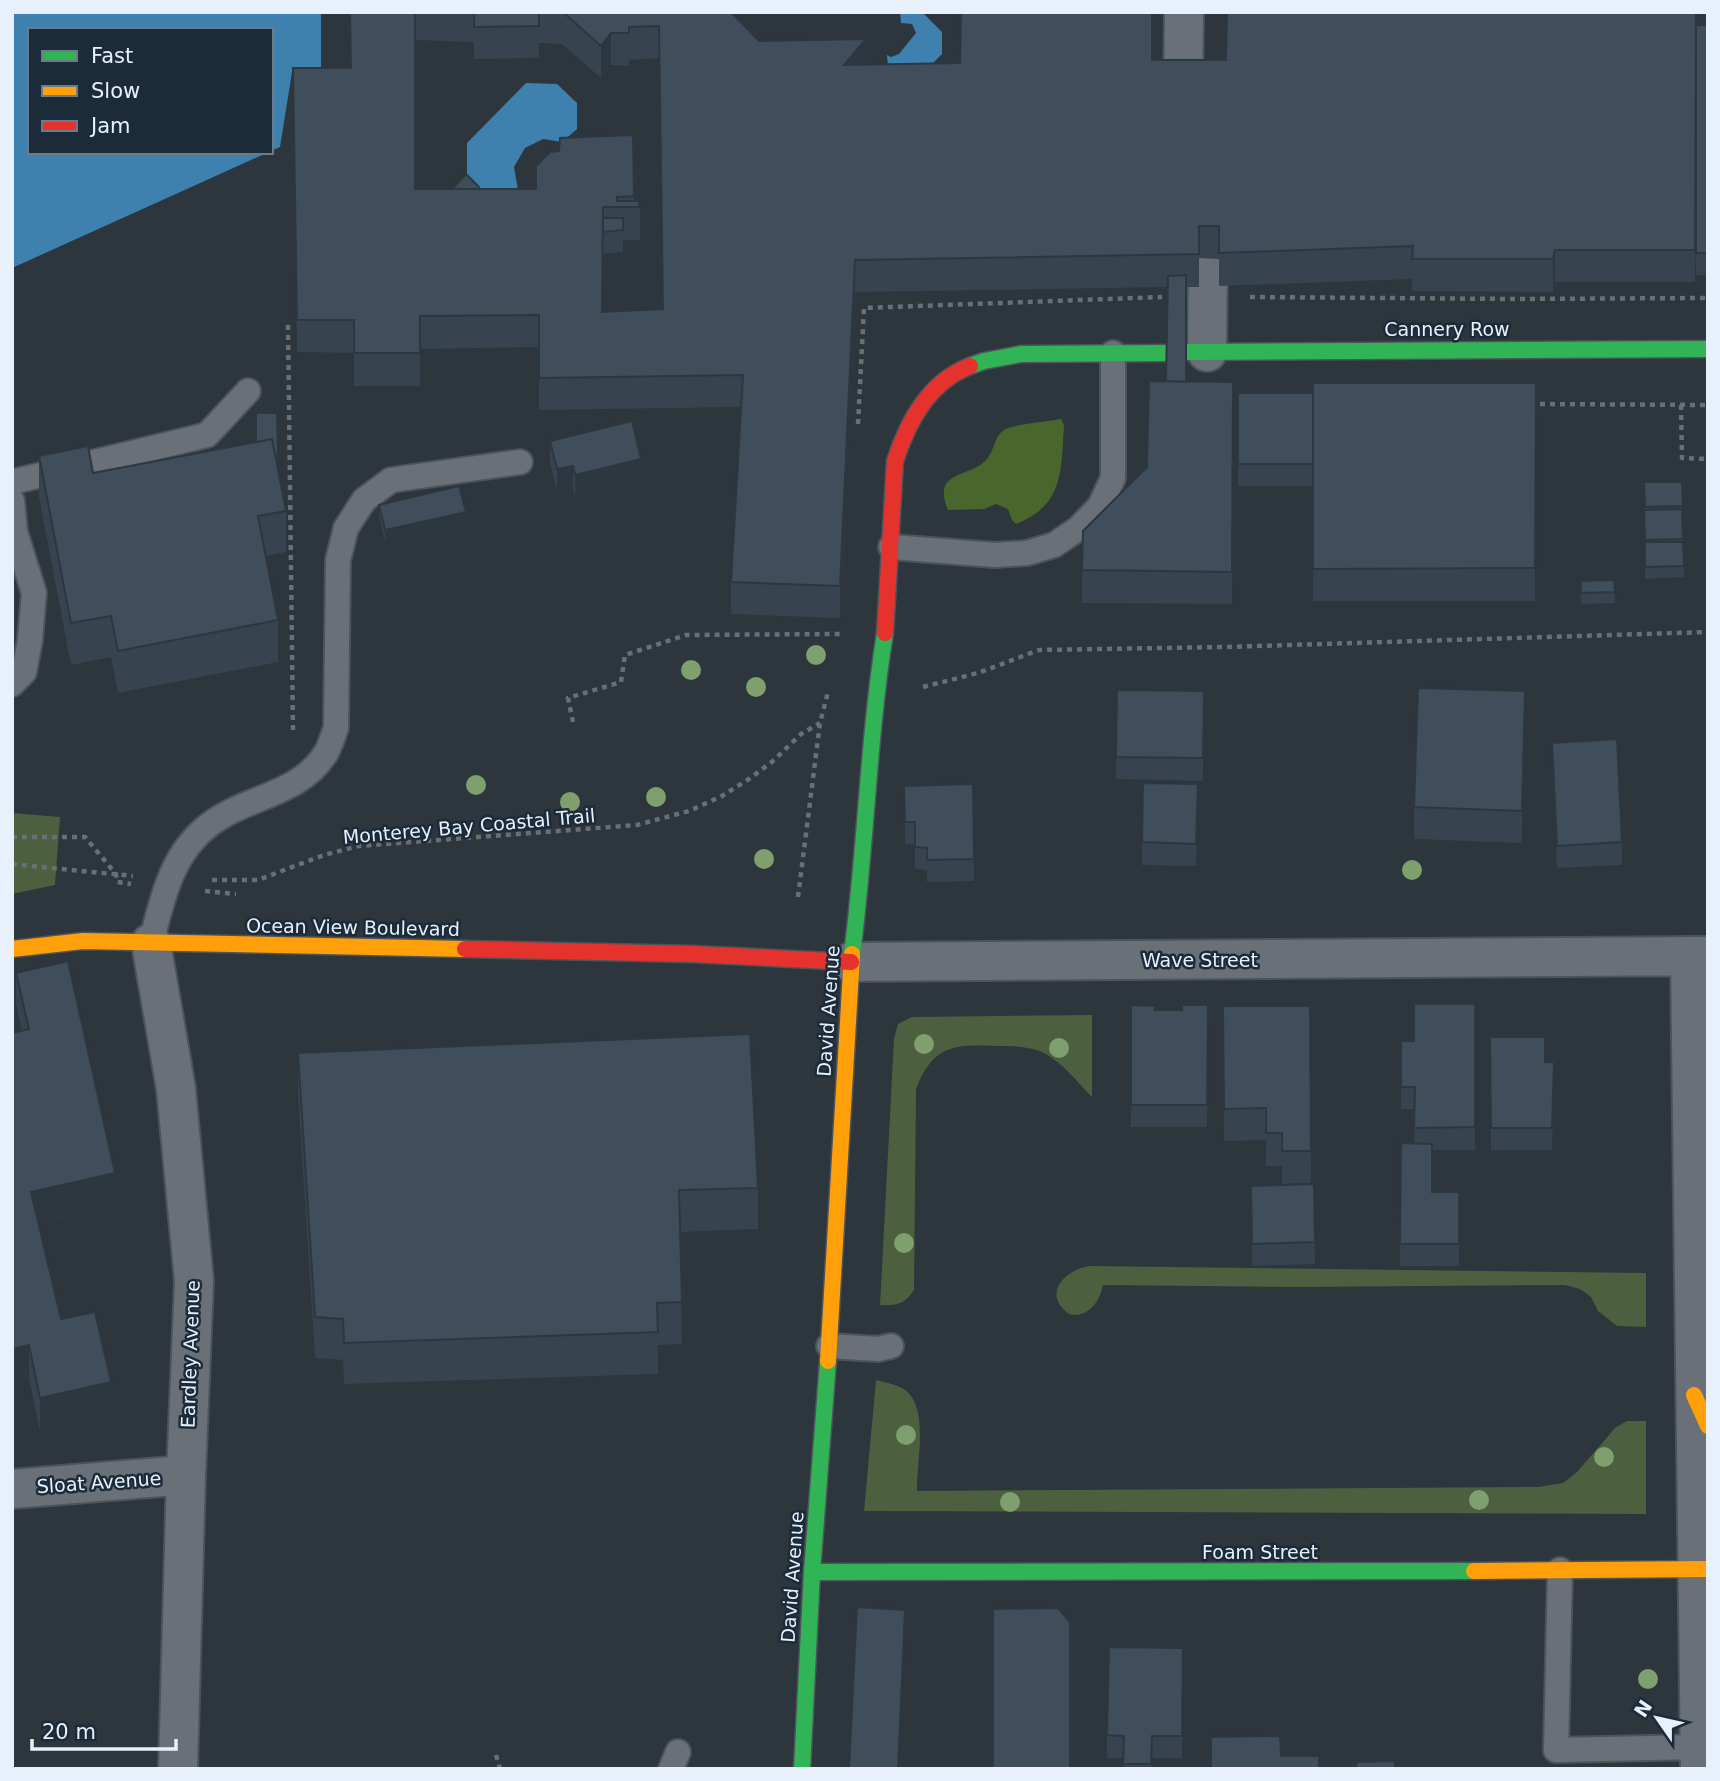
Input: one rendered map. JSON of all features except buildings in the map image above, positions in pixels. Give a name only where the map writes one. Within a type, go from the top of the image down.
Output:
[{"type":"street","points":[[1184,12],[1184,92]]},
{"type":"street","points":[[1196,352],[1207,297],[1208,259]]},
{"type":"street","name":"Cannery Row","points":[[1196,352],[1708,349]]},
{"type":"street","points":[[1113,353],[1167,353]]},
{"type":"street","name":"David Avenue","points":[[802,1769],[812,1572],[830,1346],[850,962],[859,900],[875,698],[886,628],[895,461],[901,436],[912,415],[926,398],[958,372],[973,364],[1008,355],[1113,353]]},
{"type":"street","name":"Ocean View Boulevard","points":[[12,949],[83,941],[693,954]]},
{"type":"street","name":"Eardley Avenue","points":[[151,943],[176,1089],[194,1281],[178,1769]]},
{"type":"street","name":"Wave Street","points":[[693,954],[850,962],[1699,956]]},
{"type":"street","points":[[1699,956],[1702,1569],[1699,1758]]},
{"type":"street","name":"Sloat Avenue","points":[[12,1489],[186,1475]]},
{"type":"street","name":"Foam Street","points":[[812,1572],[1702,1569]]},
{"type":"lane","points":[[891,547],[995,555],[1027,553],[1054,545],[1079,528],[1100,506],[1112,478],[1113,353]]},
{"type":"lane","points":[[12,482],[207,435],[248,391]]},
{"type":"lane","points":[[151,943],[167,883],[185,851],[208,825],[238,808],[286,789],[310,773],[326,753],[336,728],[338,560],[346,528],[365,500],[391,480],[520,462]]},
{"type":"lane","points":[[12,501],[15,532],[34,593],[24,672],[12,684]]},
{"type":"lane","points":[[830,1346],[878,1349],[891,1346]]},
{"type":"lane","points":[[1560,1570],[1556,1750],[1699,1758]]},
{"type":"path","points":[[1207,297],[1708,298]]},
{"type":"path","points":[[853,318],[863,319]]},
{"type":"path","points":[[288,325],[293,784]]},
{"type":"path","points":[[1530,404],[1708,405]]},
{"type":"path","points":[[1681,405],[1682,458],[1708,459]]},
{"type":"path","points":[[912,689],[978,673],[1039,650],[1708,632]]},
{"type":"path","points":[[573,722],[568,698],[621,682],[625,655],[686,635],[848,634]]},
{"type":"path","name":"Monterey Bay Coastal Trail","points":[[12,864],[116,874],[167,883],[258,880],[324,855],[359,846],[637,825],[689,811],[722,796],[773,761],[801,734],[820,723],[798,897]]},
{"type":"path","points":[[12,837],[85,838],[116,874]]},
{"type":"path","points":[[167,883],[236,894]]},
{"type":"path","points":[[496,1755],[500,1769]]},
{"type":"green space","points":[[1061,419],[1064,425],[1057,485],[1043,507],[1032,516],[1016,524],[1008,509],[996,504],[984,509],[948,510],[944,497],[948,481],[987,459],[1003,430]]},
{"type":"green space","points":[[12,813],[60,817],[55,885],[12,894]]},
{"type":"green space","points":[[1092,1015],[1092,1097],[1057,1062],[1044,1053],[1027,1048],[982,1045],[957,1047],[947,1050],[930,1063],[916,1089],[914,1290],[900,1303],[880,1305],[894,1039],[898,1024],[912,1017]]},
{"type":"green space","points":[[1089,1266],[1646,1273],[1646,1327],[1617,1326],[1598,1311],[1591,1297],[1580,1289],[1565,1285],[1103,1285],[1092,1307],[1082,1314],[1069,1314],[1057,1299],[1057,1291],[1072,1272]]},
{"type":"green space","points":[[876,1380],[902,1388],[911,1396],[916,1407],[920,1435],[917,1491],[1538,1487],[1563,1483],[1577,1472],[1616,1427],[1627,1421],[1646,1421],[1646,1514],[864,1511]]},
{"type":"water","points":[[12,12],[321,12],[321,71],[292,72],[280,147],[273,150],[273,28],[28,28],[28,154],[265,154],[12,268]]},
{"type":"water","points":[[900,12],[922,12],[942,32],[942,54],[919,77],[888,66],[887,55],[891,57],[899,54],[916,33],[912,24],[901,23]]},
{"type":"water","points":[[526,83],[557,84],[577,103],[577,129],[562,142],[543,139],[525,148],[514,167],[518,190],[500,209],[467,186],[467,143]]},
{"type":"traffic: fast","points":[[1186,352],[1708,349]]},
{"type":"traffic: fast","points":[[970,366],[1021,354],[1167,353]]},
{"type":"traffic: fast","points":[[852,954],[885,633]]},
{"type":"traffic: fast","points":[[802,1769],[812,1572],[828,1361]]},
{"type":"traffic: fast","points":[[812,1572],[1474,1571]]},
{"type":"traffic: slow","points":[[12,949],[83,941],[465,949]]},
{"type":"traffic: slow","points":[[828,1361],[852,954]]},
{"type":"traffic: slow","points":[[1694,1395],[1708,1426]]},
{"type":"traffic: slow","points":[[1474,1571],[1708,1569]]},
{"type":"traffic: jam","points":[[885,633],[895,461],[906,432],[922,404],[943,382],[970,366]]},
{"type":"traffic: jam","points":[[465,949],[693,954],[851,962]]}]
